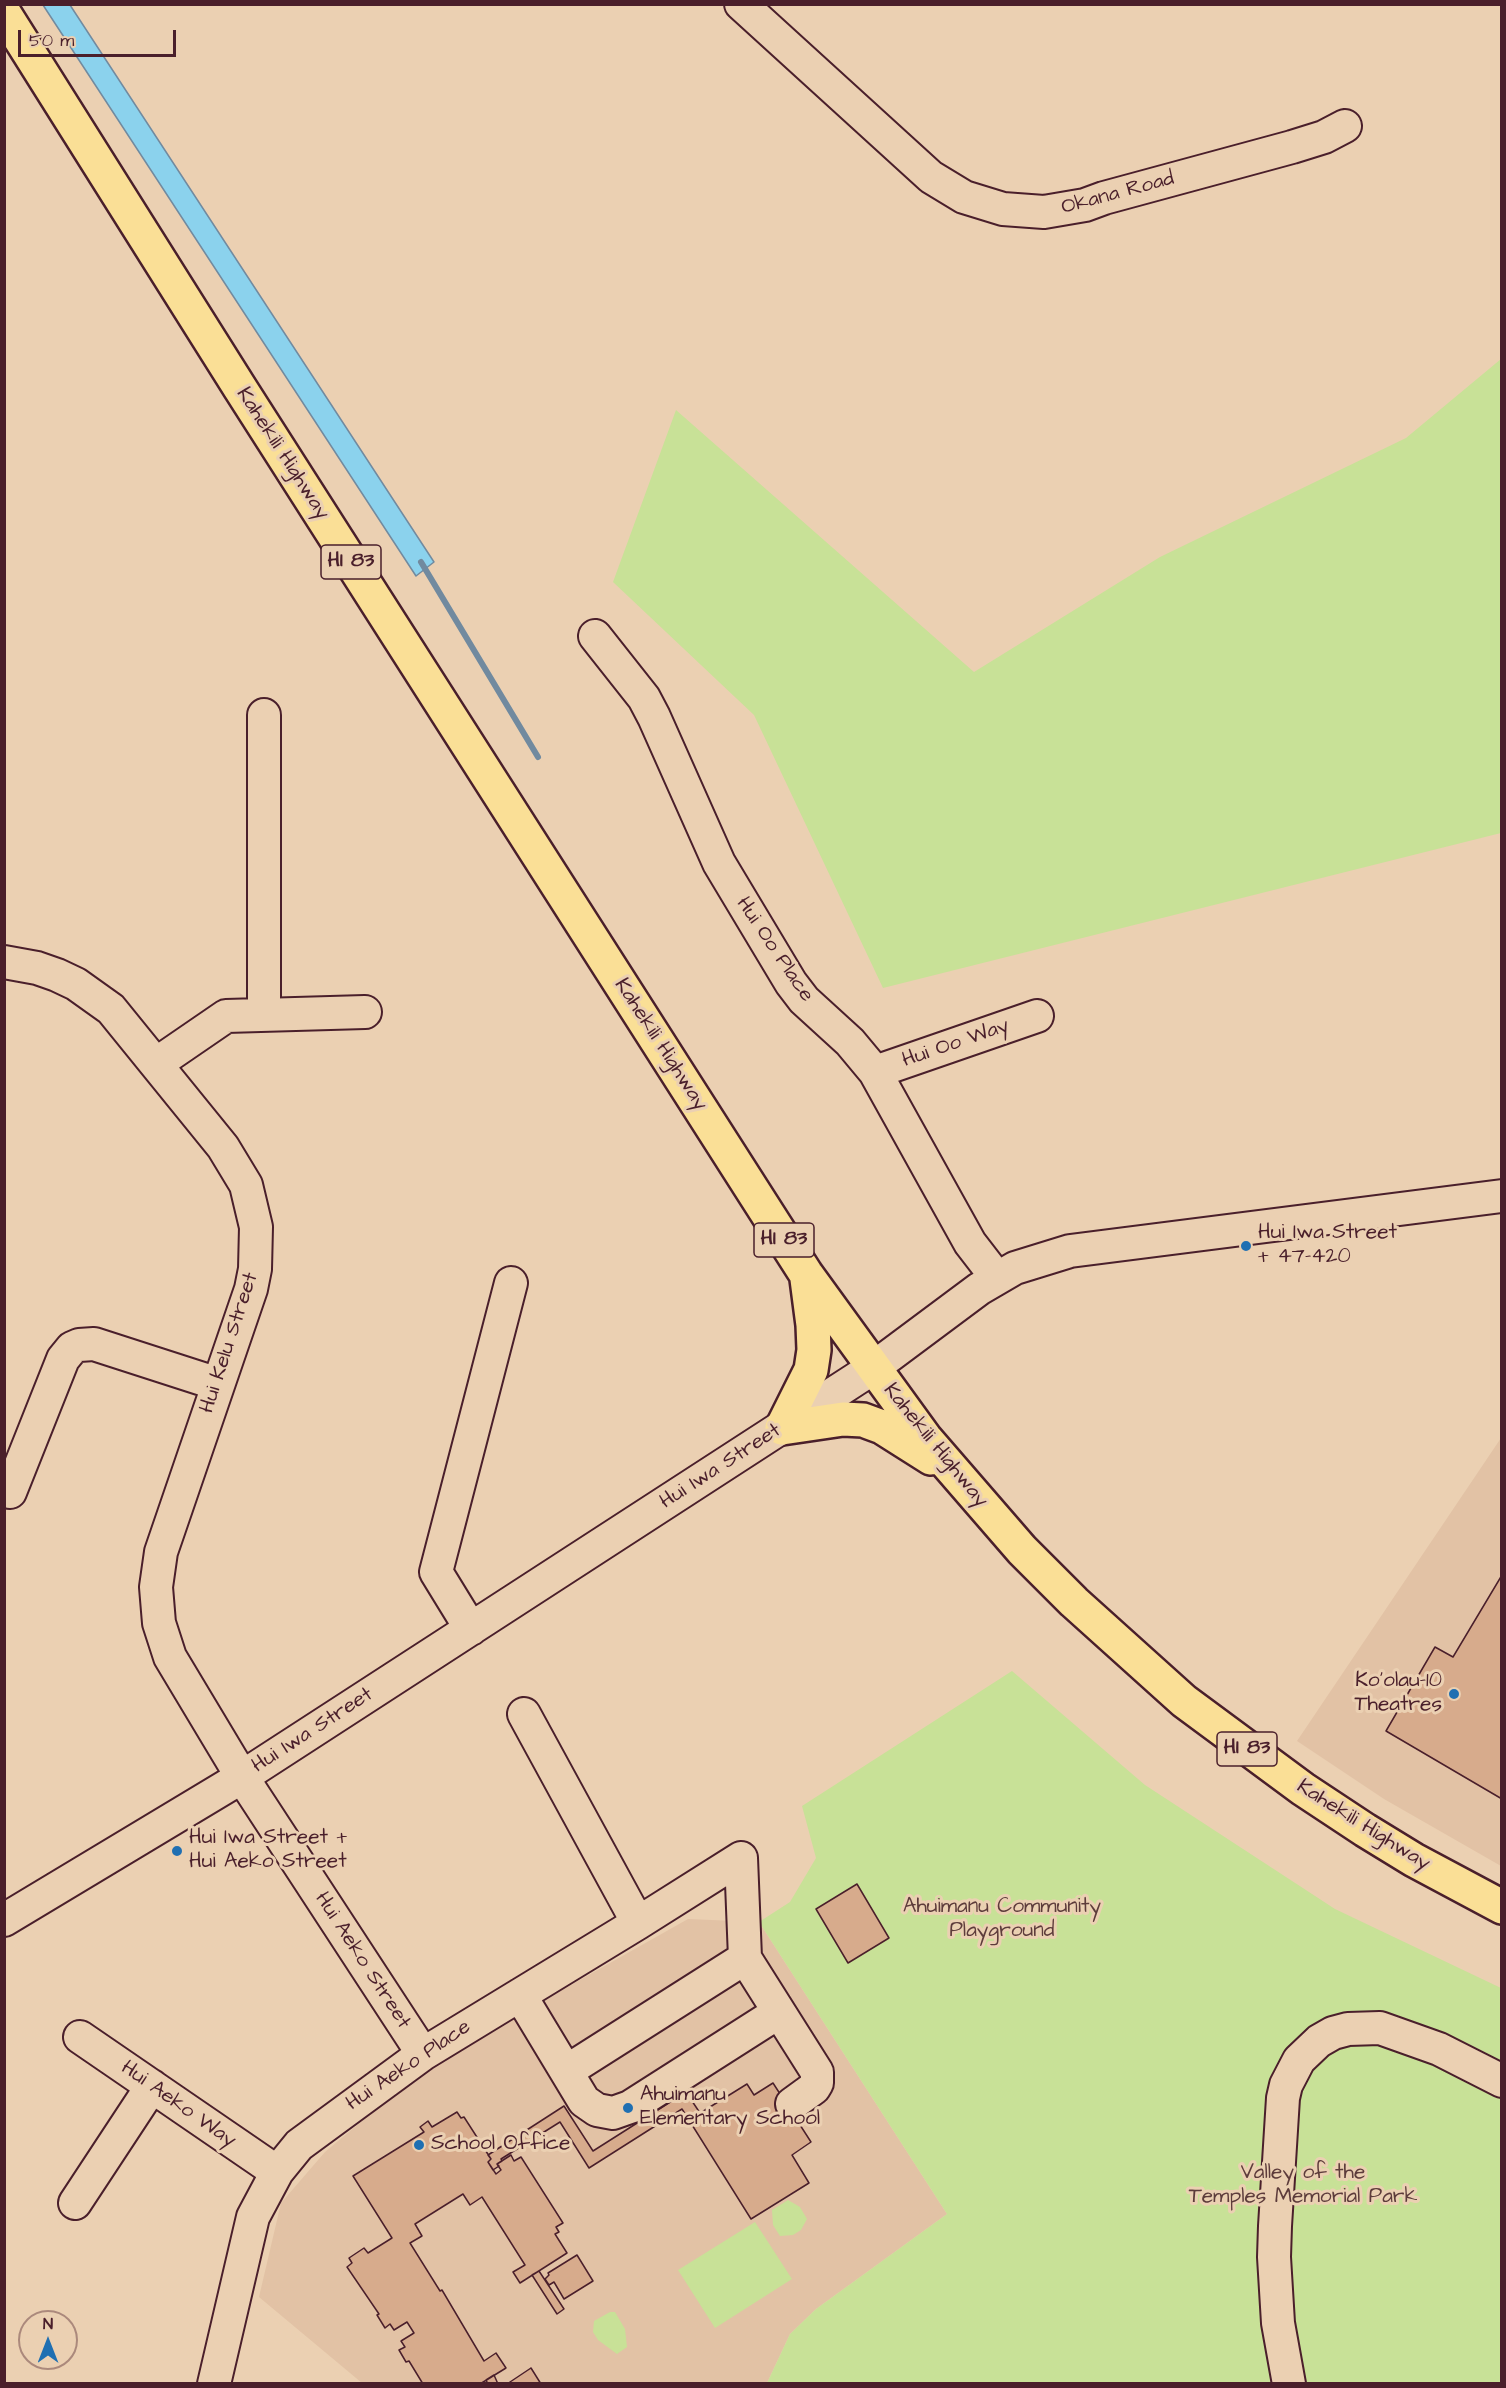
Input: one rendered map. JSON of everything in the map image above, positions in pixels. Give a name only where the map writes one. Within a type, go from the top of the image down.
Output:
[{"type":"main road","name":"Kahekili Highway","points":[[4,13],[253,408],[806,1274],[925,1438],[1022,1550],[1074,1602],[1185,1701],[1285,1777],[1365,1830],[1414,1860],[1502,1907]]},
{"type":"main road","points":[[782,1428],[811,1370],[814,1350],[813,1325],[806,1274]]},
{"type":"main road","points":[[782,1428],[843,1419],[863,1420],[882,1427],[955,1474]]},
{"type":"street","name":"Okana Road","points":[[741,4],[931,177],[964,197],[1003,209],[1044,212],[1085,205],[1300,145],[1345,126]]},
{"type":"street","name":"Hui Oo Place","points":[[595,636],[644,698],[719,862],[791,983],[804,1000],[850,1042],[875,1072],[970,1243],[997,1278]]},
{"type":"street","points":[[264,715],[264,1015]]},
{"type":"street","name":"Hui Kelu Street","points":[[4,962],[37,968],[57,975],[94,995],[111,1009],[224,1147],[246,1185],[253,1206],[257,1237],[251,1289],[161,1552],[156,1605],[163,1641],[170,1658],[242,1777]]},
{"type":"street","points":[[156,1064],[220,1019],[233,1015],[365,1012]]},
{"type":"street","name":"Hui Oo Way","points":[[875,1072],[1037,1016]]},
{"type":"street","name":"Hui Iwa Street","points":[[4,1920],[242,1777],[782,1428],[873,1368],[997,1278],[1034,1261],[1070,1251],[1502,1196]]},
{"type":"street","points":[[471,1629],[436,1572],[511,1283]]},
{"type":"street","points":[[10,1492],[63,1359],[72,1348],[94,1344],[218,1384]]},
{"type":"street","points":[[524,1714],[638,1923]]},
{"type":"street","name":"Hui Aeko Street","points":[[242,1777],[423,2054]]},
{"type":"street","name":"Hui Aeko Place","points":[[214,2384],[253,2217],[277,2172],[298,2145],[423,2054],[638,1923],[741,1857],[745,1958]]},
{"type":"street","points":[[567,2071],[745,1958],[815,2067],[818,2078],[814,2088],[792,2104]]},
{"type":"street","points":[[520,1995],[584,2101],[604,2113],[622,2111],[779,2012]]},
{"type":"street","points":[[1289,2384],[1278,2323],[1274,2257],[1283,2098],[1286,2085],[1299,2060],[1319,2041],[1333,2033],[1348,2029],[1380,2028],[1439,2049],[1502,2081]]},
{"type":"street","name":"Hui Aeko Way","points":[[80,2037],[277,2172]]},
{"type":"street","points":[[75,2203],[152,2086]]},
{"type":"shaded area","points":[[1501,1438],[1501,1866],[1384,1799],[1297,1741]]},
{"type":"shaded area","name":"Ahuimanu Elementary School","points":[[688,1919],[759,1922],[947,2214],[816,2309],[790,2334],[767,2383],[362,2383],[259,2297],[281,2203],[325,2152],[429,2065]]},
{"type":"green space","points":[[1501,359],[1501,833],[883,988],[754,715],[613,582],[676,410],[974,672],[1160,557],[1406,438]]},
{"type":"green space","points":[[1012,1671],[1145,1785],[1335,1909],[1501,1988],[1501,2383],[767,2383],[790,2334],[816,2309],[947,2214],[759,1922],[790,1902],[816,1858],[802,1806]]},
{"type":"green space","points":[[788,2200],[800,2207],[807,2219],[801,2230],[793,2235],[780,2236],[773,2225],[772,2210]]},
{"type":"green space","points":[[755,2222],[792,2279],[715,2328],[678,2270]]},
{"type":"green space","points":[[610,2312],[615,2312],[625,2329],[627,2347],[617,2354],[598,2340],[593,2332],[594,2321]]},
{"type":"water","points":[[43,5],[70,5],[434,562],[416,576]]},
{"type":"building","name":"Ko'olau-10 Theatres","points":[[1502,1575],[1502,1799],[1386,1731],[1435,1647],[1453,1657]]},
{"type":"building","points":[[857,1884],[889,1938],[848,1963],[816,1909]]},
{"type":"building","points":[[773,2083],[811,2142],[792,2155],[809,2183],[751,2219],[689,2120],[747,2084],[754,2095]]},
{"type":"building","points":[[686,2092],[700,2113],[689,2120],[682,2109],[589,2168],[560,2122],[501,2159],[502,2161],[497,2164],[499,2166],[493,2170],[488,2162],[491,2159],[488,2155],[564,2106],[593,2151]]},
{"type":"building","points":[[457,2112],[461,2118],[464,2117],[491,2159],[488,2162],[496,2174],[501,2170],[497,2164],[511,2155],[514,2161],[521,2157],[563,2223],[556,2227],[559,2232],[555,2234],[567,2253],[520,2283],[513,2272],[525,2265],[482,2197],[470,2205],[463,2194],[415,2224],[422,2236],[410,2243],[440,2291],[442,2290],[484,2361],[496,2353],[506,2368],[480,2384],[423,2384],[409,2361],[406,2362],[399,2350],[405,2347],[401,2341],[414,2333],[407,2322],[394,2330],[390,2324],[385,2328],[377,2315],[379,2314],[347,2267],[352,2263],[349,2258],[364,2248],[368,2253],[392,2238],[353,2176],[424,2132],[420,2127],[428,2121],[432,2127]]},
{"type":"building","points":[[577,2255],[593,2281],[564,2299],[554,2282],[549,2285],[545,2279],[548,2273]]},
{"type":"building","points":[[539,2271],[564,2309],[557,2314],[532,2275]]},
{"type":"building","points":[[531,2368],[541,2384],[507,2384]]},
{"type":"building","points":[[494,2375],[498,2384],[488,2384],[486,2380]]},
{"type":"waterway","points":[[421,562],[538,757]]},
{"type":"place","name":"Hui Iwa Street + 47-420","points":[[1246,1246]]},
{"type":"place","name":"Ko'olau-10 Theatres","points":[[1454,1694]]},
{"type":"place","name":"Hui Iwa Street + Hui Aeko Street","points":[[177,1851]]},
{"type":"place","name":"Ahuimanu Elementary School","points":[[628,2108]]},
{"type":"place","name":"School Office","points":[[419,2145]]},
{"type":"park label","name":"Ahuimanu Community Playground","points":[[1002,1920]]},
{"type":"park label","name":"Valley of the Temples Memorial Park","points":[[1303,2186]]}]
